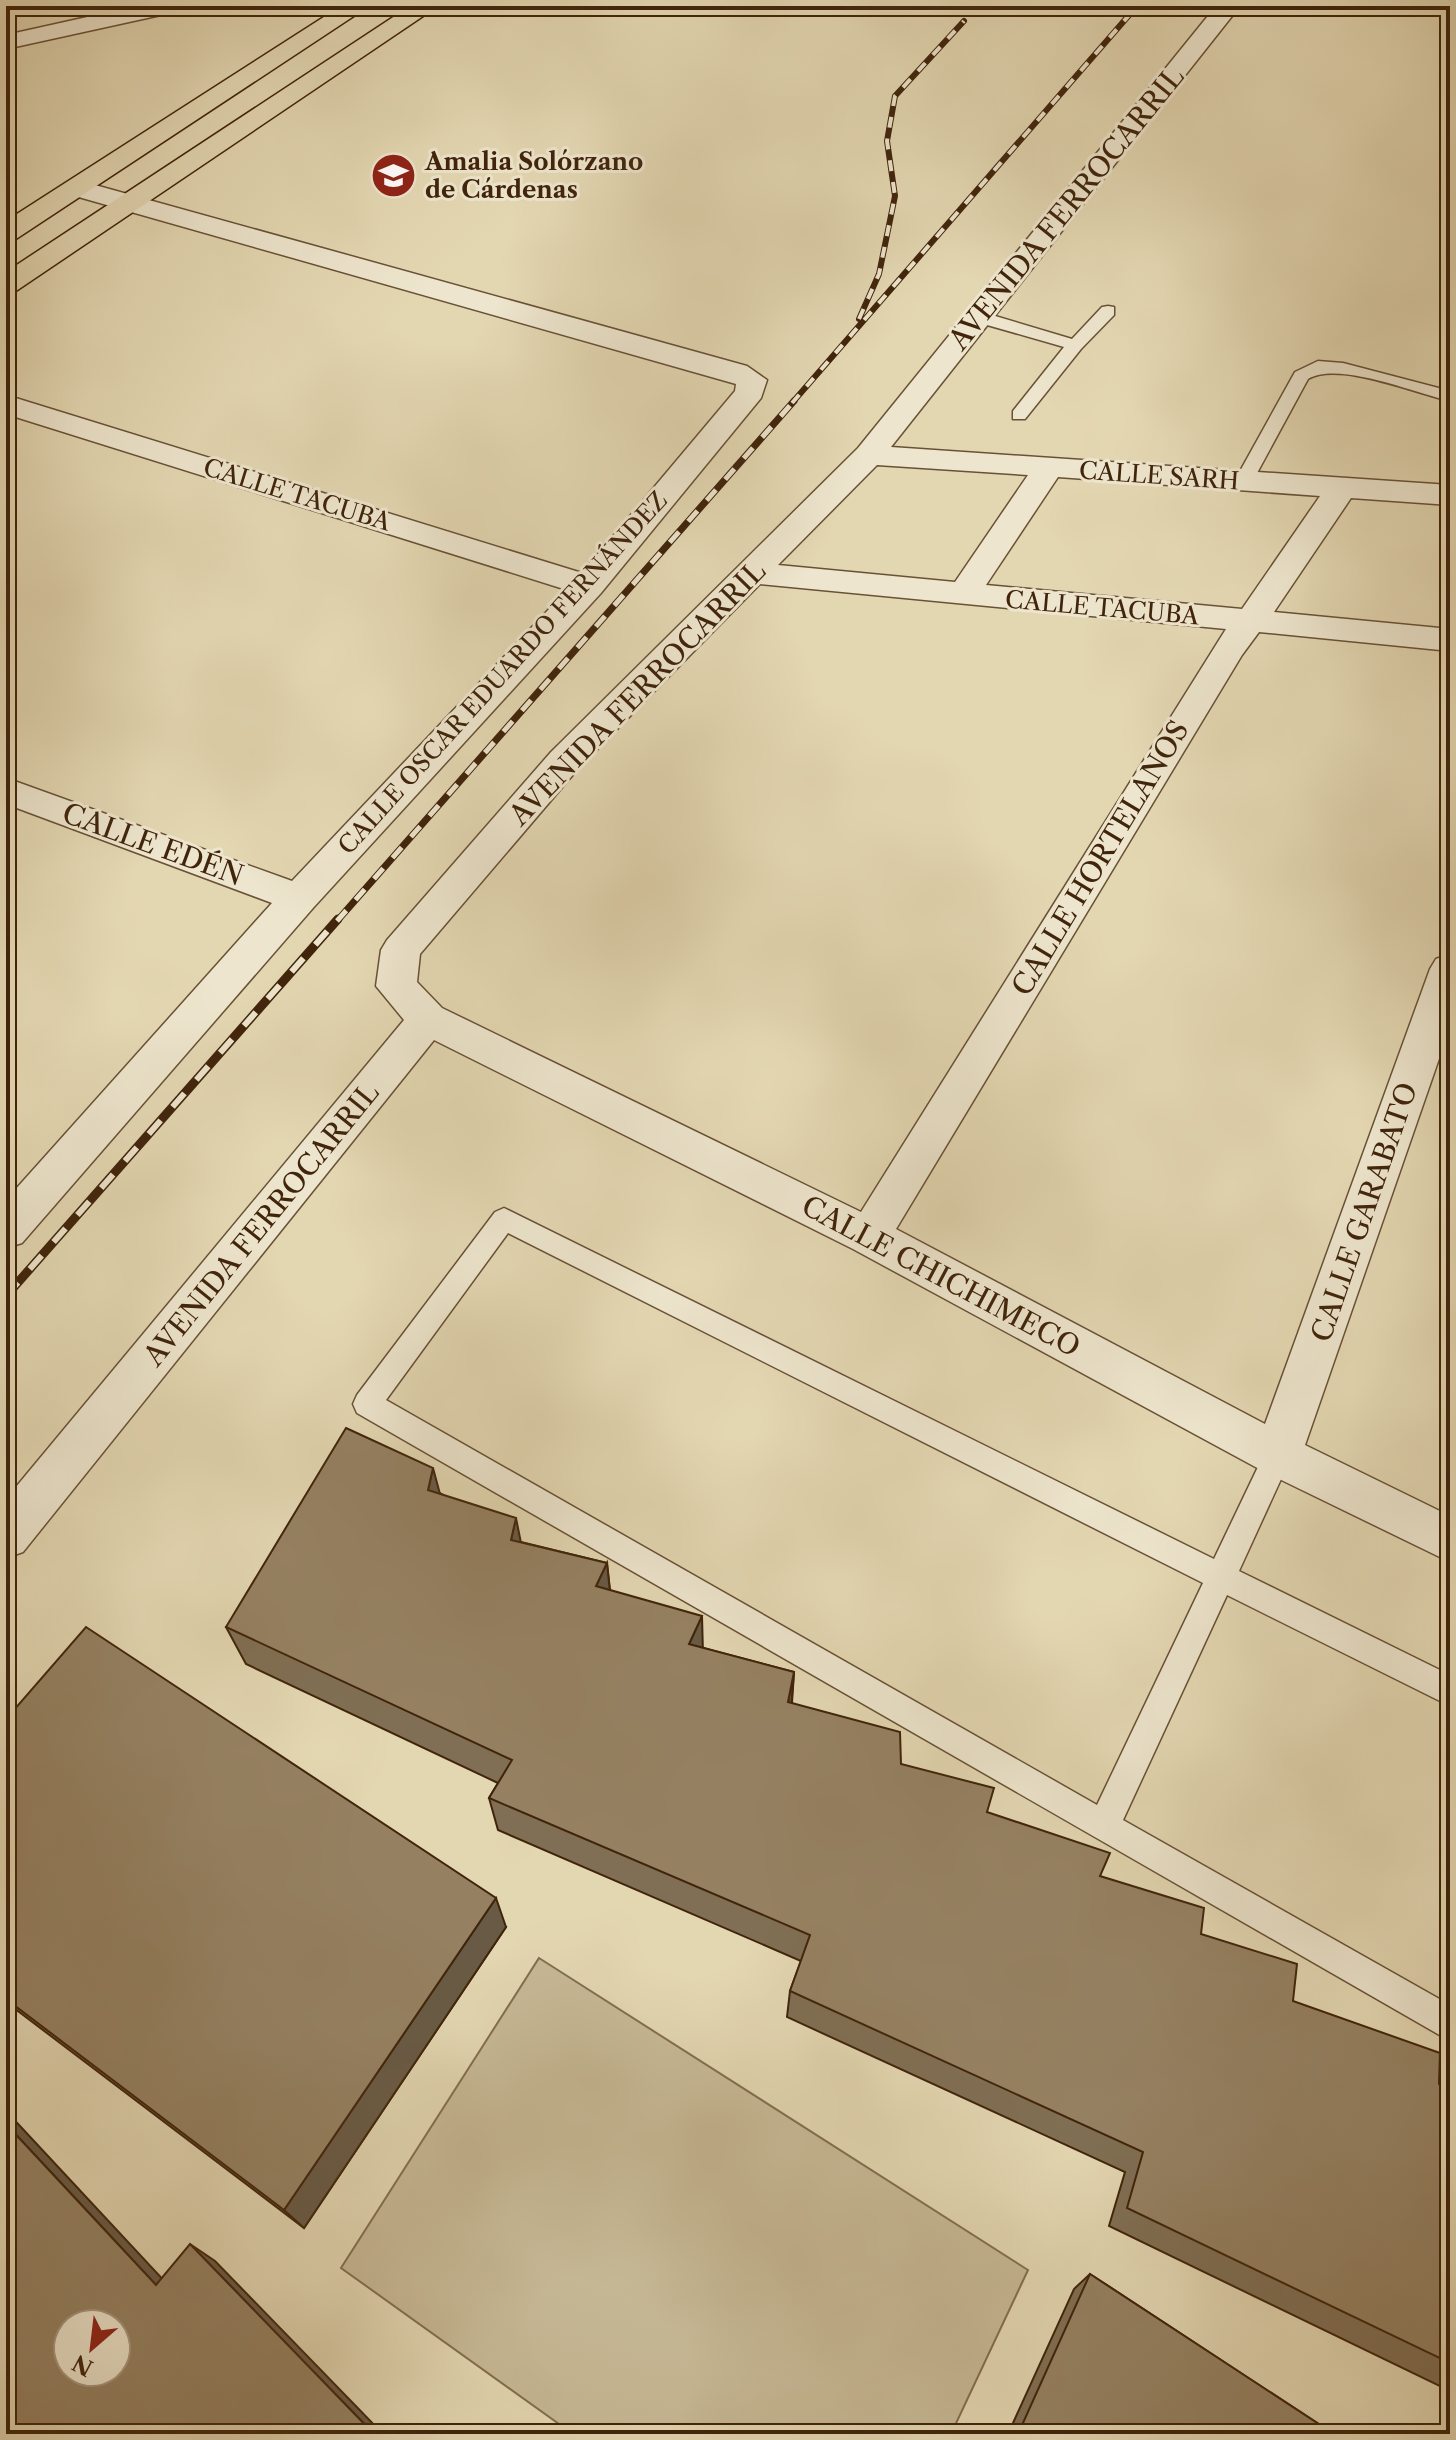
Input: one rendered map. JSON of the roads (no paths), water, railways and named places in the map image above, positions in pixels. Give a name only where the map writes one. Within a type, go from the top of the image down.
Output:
[{"type":"main road","points":[[6,233],[357,6]]},
{"type":"main road","points":[[6,285],[426,6]]},
{"type":"street","points":[[6,11],[15,6]]},
{"type":"street","points":[[6,23],[86,6]]},
{"type":"street","points":[[6,42],[170,6]]},
{"type":"street","name":"AVENIDA FERROCARRIL","points":[[6,1536],[428,1019],[396,986],[401,950],[564,761],[869,455],[1228,6]]},
{"type":"street","points":[[77,188],[129,204]]},
{"type":"street","name":"CALLE OSCAR EDUARDO FERNÁNDEZ","points":[[6,1230],[299,898],[589,586],[750,392],[752,380],[736,372],[129,204]]},
{"type":"street","name":"CALLE TACUBA","points":[[6,404],[589,586]]},
{"type":"street","name":"CALLE SARH","points":[[869,455],[1450,495]]},
{"type":"street","points":[[963,595],[1048,469]]},
{"type":"street","name":"CALLE HORTELANOS","points":[[869,1236],[1228,650],[1341,488]]},
{"type":"street","name":"CALLE TACUBA","points":[[754,573],[1450,640]]},
{"type":"street","name":"CALLE EDÉN","points":[[6,790],[299,898]]},
{"type":"street","name":"CALLE GARABATO","points":[[1278,1455],[1450,969]]},
{"type":"street","name":"CALLE CHICHIMECO","points":[[428,1019],[869,1236],[1278,1455],[1450,1540]]},
{"type":"lane","points":[[1019,415],[1075,345],[1108,311]]},
{"type":"lane","points":[[979,317],[1075,345]]},
{"type":"lane","points":[[1243,482],[1301,376],[1318,366],[1343,368],[1450,396]]},
{"type":"lane","points":[[1450,1691],[504,1219],[367,1404],[1450,2024]]},
{"type":"lane","points":[[1104,1826],[1223,1578],[1278,1455]]},
{"type":"railway","points":[[792,403],[1137,6]]},
{"type":"railway","points":[[859,319],[879,274],[895,196],[887,141],[895,96],[964,21]]},
{"type":"railway","points":[[337,921],[794,401]]},
{"type":"railway","points":[[6,1296],[338,919]]},
{"type":"place","name":"Amalia Solórzano de Cárdenas","points":[[394,176]]}]
